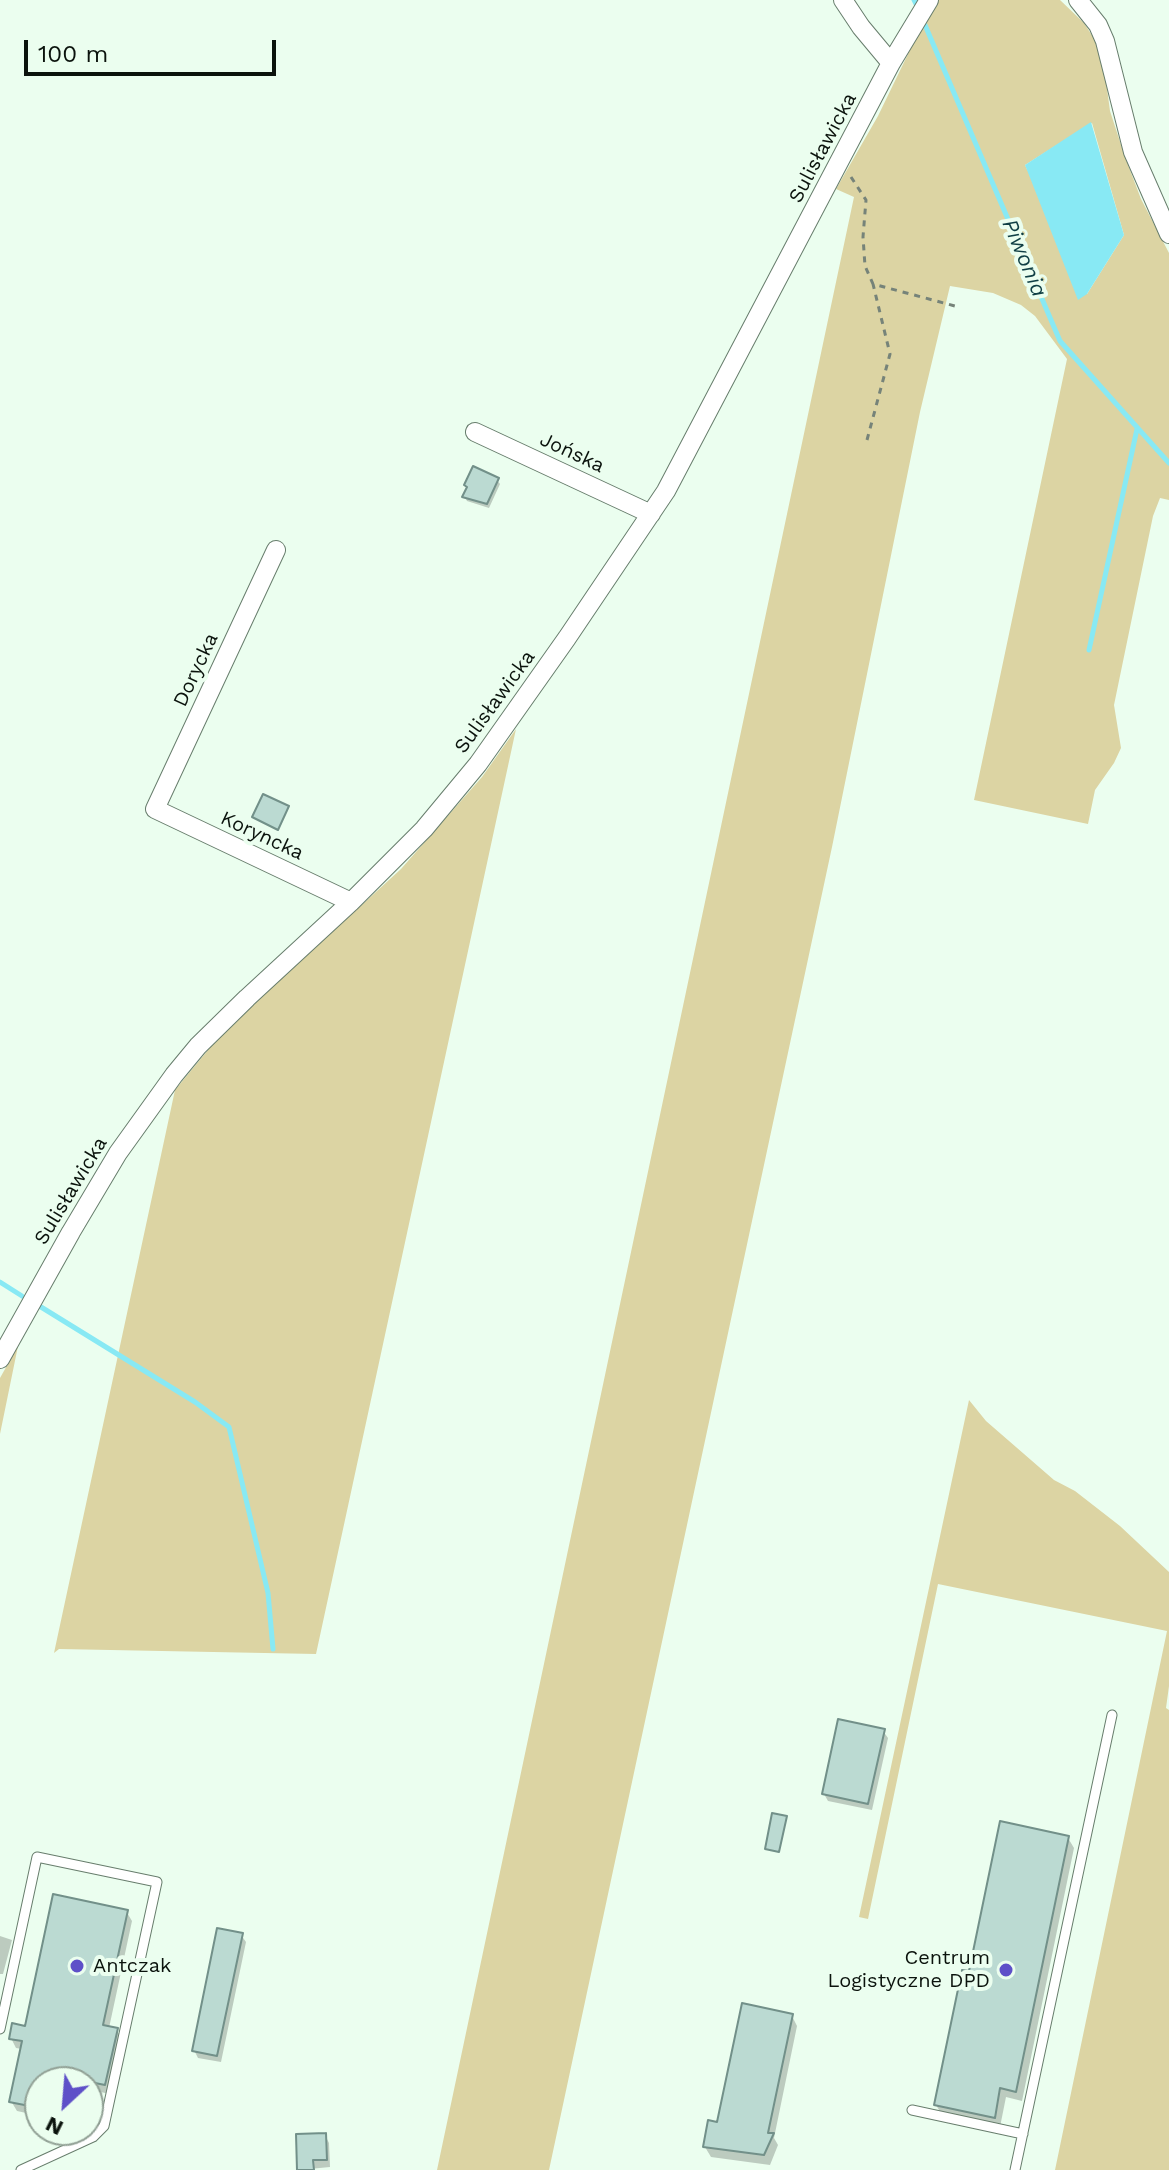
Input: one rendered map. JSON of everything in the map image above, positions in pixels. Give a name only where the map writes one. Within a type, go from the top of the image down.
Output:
[{"type":"street","points":[[843,0],[891,63]]},
{"type":"street","name":"Sulisławicka","points":[[0,1359],[118,1153],[174,1075],[198,1046],[424,829],[478,764],[651,514],[682,463],[891,63],[929,0]]},
{"type":"street","points":[[1078,0],[1098,25],[1105,41],[1133,152],[1169,234]]},
{"type":"street","name":"Jońska","points":[[475,432],[651,514]]},
{"type":"street","name":"Dorycka","points":[[155,809],[276,550]]},
{"type":"street","name":"Koryncka","points":[[155,809],[351,902]]},
{"type":"lane","points":[[1015,2170],[1112,1715]]},
{"type":"lane","points":[[0,2029],[37,1857],[157,1882],[104,2126],[93,2137],[21,2170]]},
{"type":"lane","points":[[912,2110],[1023,2134]]},
{"type":"path","points":[[841,160],[866,200],[863,237],[865,266],[873,284],[890,354],[867,440]]},
{"type":"path","points":[[873,284],[955,306]]},
{"type":"shaded area","points":[[914,0],[1060,0],[1084,23],[1102,51],[1110,111],[1125,157],[1141,199],[1169,253],[1169,500],[1160,498],[1153,516],[1114,705],[1121,748],[1095,790],[1088,824],[974,800],[1067,359],[1035,316],[1021,305],[993,293],[950,286],[920,412],[832,847],[549,2170],[437,2170],[854,197],[836,189],[878,116],[923,23]],"holes":[[[1092,123],[1124,235],[1087,294],[1025,165]]]},
{"type":"shaded area","points":[[516,729],[316,1654],[59,1649],[54,1653],[175,1090],[222,1033],[401,869],[482,777]]},
{"type":"shaded area","points":[[18,1346],[0,1434],[0,1378]]},
{"type":"shaded area","points":[[969,1400],[986,1421],[1054,1480],[1075,1491],[1120,1526],[1169,1572],[1169,1686],[1166,1708],[1169,1710],[1169,2170],[1055,2170],[1167,1631],[938,1584],[868,1919],[859,1917]]},
{"type":"water","points":[[1091,122],[1124,235],[1087,294],[1078,300],[1025,165]]},
{"type":"building","points":[[473,466],[499,478],[487,504],[462,497]]},
{"type":"building","points":[[263,794],[289,806],[278,830],[252,817]]},
{"type":"building","points":[[838,1719],[885,1729],[868,1804],[822,1794]]},
{"type":"building","points":[[772,1813],[787,1816],[779,1852],[765,1849]]},
{"type":"building","name":"Centrum Logistyczne DPD","points":[[1000,1821],[1069,1836],[1016,2092],[1000,2088],[995,2118],[934,2105],[962,1970],[969,1971]]},
{"type":"building","name":"Antczak","points":[[53,1894],[128,1910],[103,2025],[118,2028],[105,2085],[104,2066],[24,2066],[24,2105],[9,2102],[22,2041],[9,2039],[12,2023],[25,2026]]},
{"type":"building","points":[[217,1928],[243,1933],[217,2056],[192,2051]]},
{"type":"building","points":[[742,2003],[793,2014],[768,2133],[774,2133],[764,2155],[703,2147],[708,2120],[717,2122]]},
{"type":"building","points":[[326,2133],[327,2160],[313,2160],[314,2170],[297,2170],[296,2134]]},
{"type":"waterway","name":"Piwonia","points":[[914,0],[916,4]]},
{"type":"waterway","name":"Piwonia","points":[[925,25],[1060,341],[1169,463]]},
{"type":"waterway","points":[[1089,650],[1137,429]]},
{"type":"waterway","points":[[0,1282],[22,1296]]},
{"type":"waterway","points":[[41,1307],[195,1402],[229,1427],[268,1593],[273,1649]]},
{"type":"place","name":"Antczak","points":[[77,1966]]},
{"type":"place","name":"Centrum Logistyczne DPD","points":[[1006,1970]]}]
